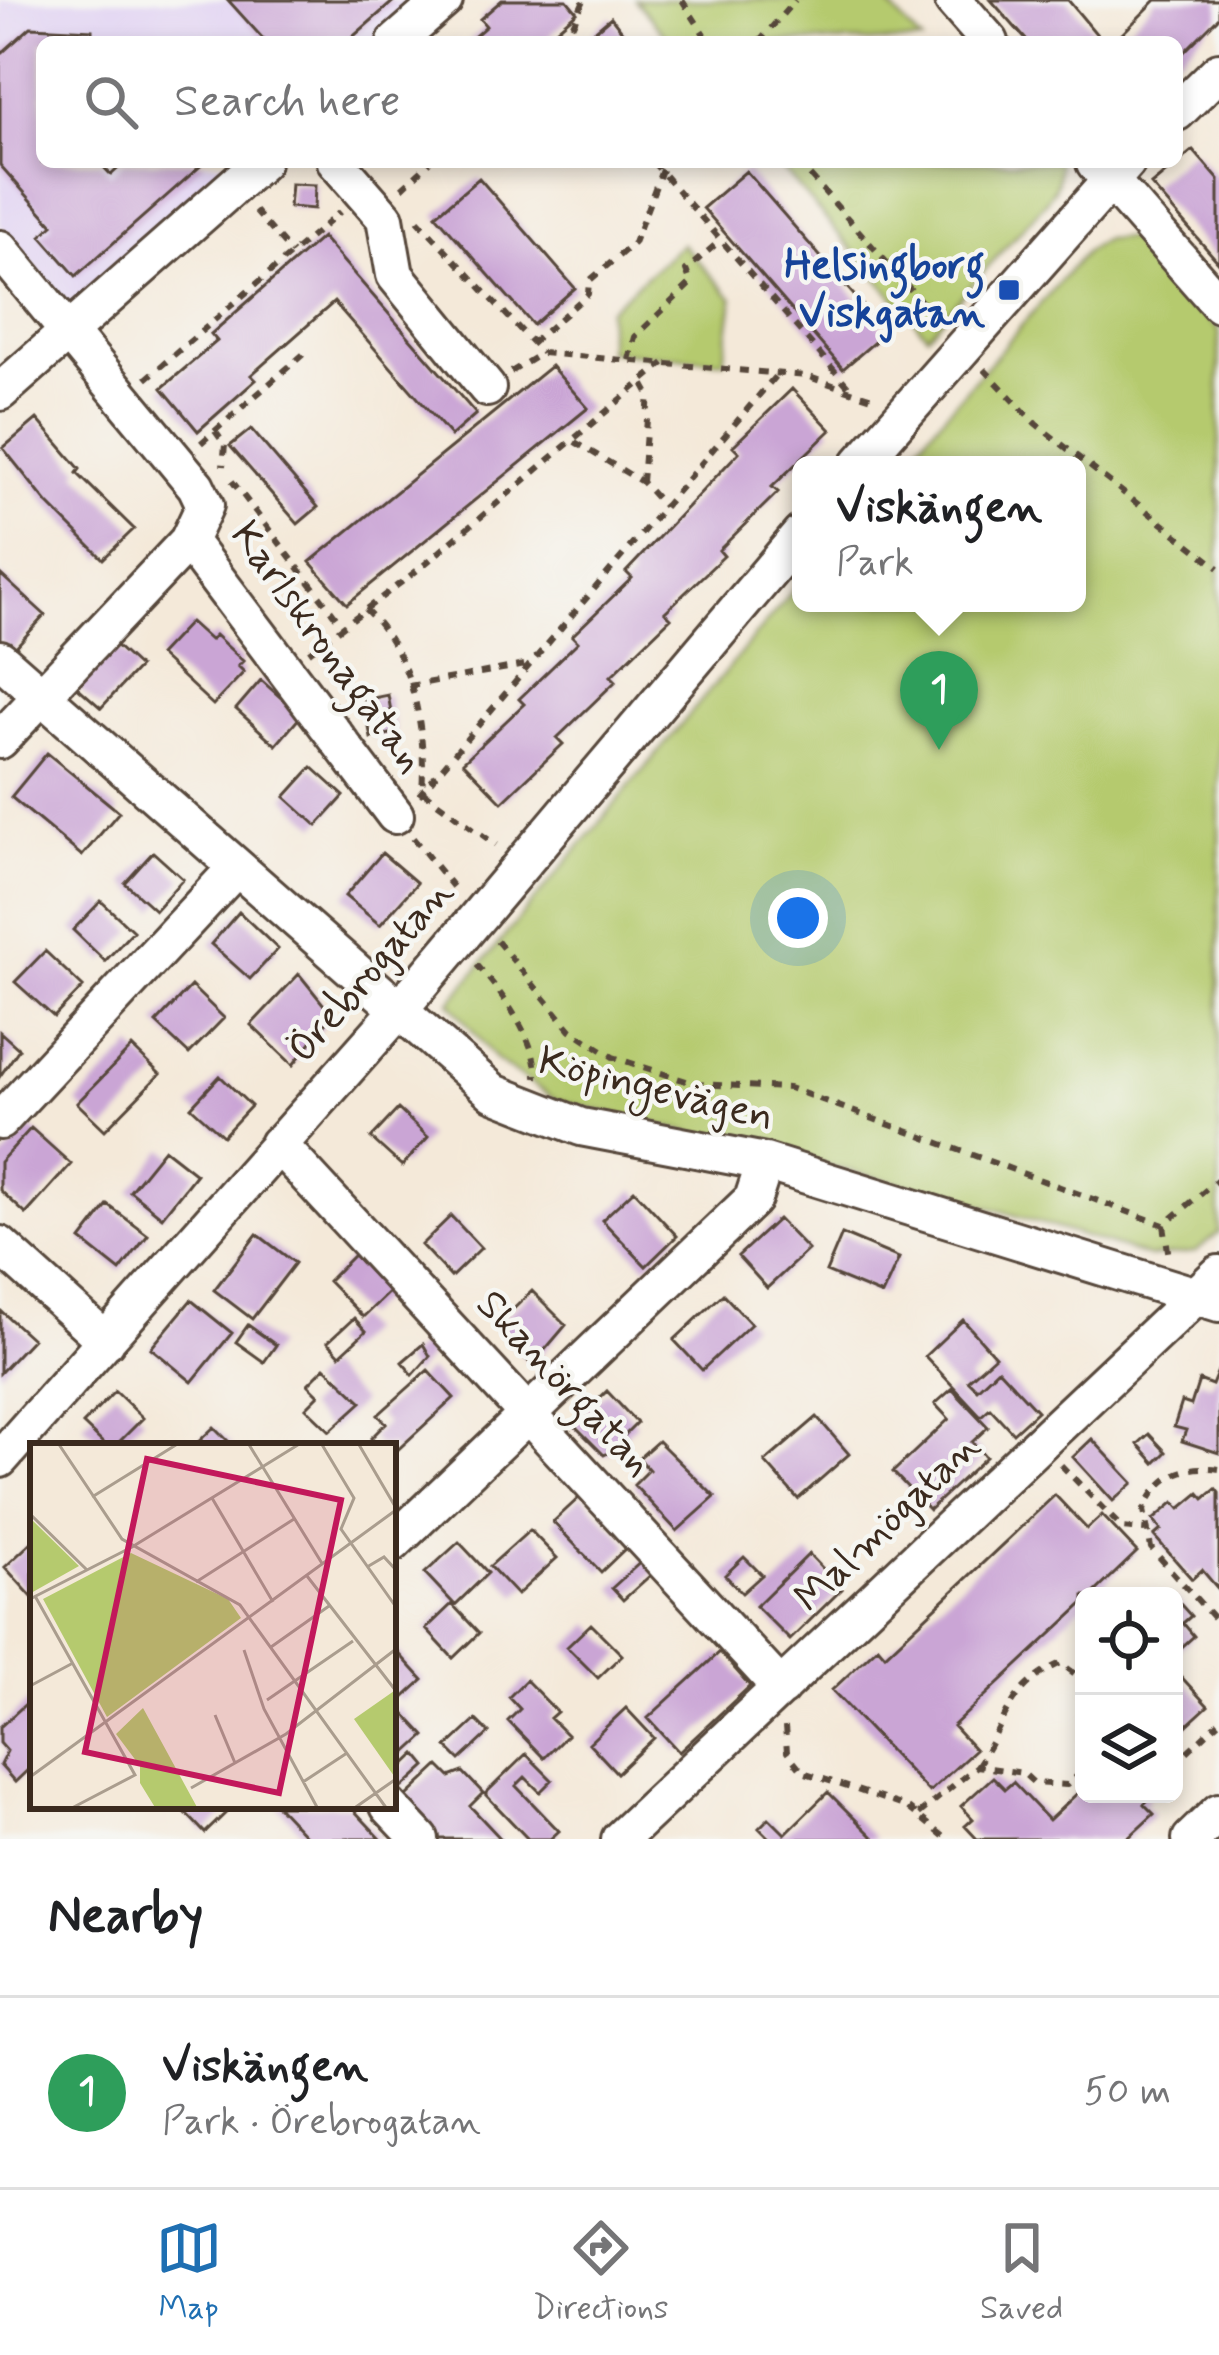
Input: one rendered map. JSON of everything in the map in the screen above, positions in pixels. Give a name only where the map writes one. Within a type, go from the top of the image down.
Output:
[{"type":"street","points":[[403,36],[444,0]]},
{"type":"street","points":[[953,0],[985,36]]},
{"type":"street","points":[[1183,106],[1219,70]]},
{"type":"street","points":[[0,392],[254,168]]},
{"type":"street","points":[[344,168],[378,193],[395,275],[487,388]]},
{"type":"street","points":[[867,456],[1110,168],[1219,304]]},
{"type":"street","name":"Karlskronagatan","points":[[0,249],[178,463],[206,505],[188,541],[285,670],[405,809]]},
{"type":"street","points":[[0,740],[188,541]]},
{"type":"street","name":"Örebrogatan","points":[[0,1459],[37,1437],[106,1341],[398,1011],[465,920],[792,544]]},
{"type":"street","name":"Köpingevägen","points":[[0,659],[472,1078],[535,1112],[581,1127],[765,1162],[1211,1290]]},
{"type":"street","points":[[0,1121],[236,868]]},
{"type":"street","name":"Skanörgatan","points":[[278,1144],[781,1688]]},
{"type":"street","points":[[396,1540],[533,1415],[753,1199],[765,1162]]},
{"type":"street","points":[[0,1244],[106,1341]]},
{"type":"street","name":"Malmögatan","points":[[620,1839],[1039,1442],[1211,1290]]},
{"type":"street","points":[[392,1809],[420,1839]]},
{"type":"street","points":[[1191,1839],[1219,1812]]},
{"type":"path","points":[[568,36],[584,0]]},
{"type":"path","points":[[682,0],[705,36]]},
{"type":"path","points":[[764,36],[795,0]]},
{"type":"path","points":[[125,398],[292,253],[420,168]]},
{"type":"path","points":[[532,343],[588,294],[589,281],[634,243],[658,168]]},
{"type":"path","points":[[662,168],[850,388]]},
{"type":"path","points":[[803,168],[961,345],[1036,424],[1077,456]]},
{"type":"path","points":[[233,187],[292,253]]},
{"type":"path","points":[[410,211],[542,353]]},
{"type":"path","points":[[629,360],[635,337],[691,283],[686,271],[721,240]]},
{"type":"path","points":[[178,463],[307,351]]},
{"type":"path","points":[[487,388],[542,353],[778,373],[850,388],[881,401]]},
{"type":"path","points":[[285,670],[575,442],[664,363]]},
{"type":"path","points":[[405,809],[778,373]]},
{"type":"path","points":[[642,482],[649,394],[644,383]]},
{"type":"path","points":[[215,430],[225,446],[222,469],[343,626]]},
{"type":"path","points":[[575,442],[642,482],[665,506]]},
{"type":"path","points":[[1086,463],[1219,568]]},
{"type":"path","points":[[365,610],[390,633],[404,658],[410,686],[424,764],[405,809]]},
{"type":"path","points":[[410,686],[530,664]]},
{"type":"path","points":[[405,809],[537,1062],[535,1112]]},
{"type":"path","points":[[405,809],[501,848],[488,865]]},
{"type":"path","points":[[465,920],[475,881]]},
{"type":"path","points":[[465,920],[571,1030],[613,1057],[695,1084],[789,1088],[1163,1226],[1219,1179]]},
{"type":"path","points":[[1039,1442],[1122,1528],[1144,1530]]},
{"type":"path","points":[[1219,1469],[1186,1470],[1165,1477],[1144,1510],[1151,1549],[1219,1624]]},
{"type":"path","points":[[920,1814],[976,1766],[1013,1697],[1035,1675],[1061,1663],[1075,1675]]},
{"type":"path","points":[[781,1688],[785,1743],[796,1767],[920,1814],[947,1839]]},
{"type":"path","points":[[1183,1756],[1219,1722]]},
{"type":"path","points":[[976,1766],[1023,1773],[1034,1783],[1066,1785],[1075,1778]]},
{"type":"shaded area","points":[[0,0],[420,0],[380,36],[36,36],[36,168],[232,168],[72,312],[0,225]]},
{"type":"green space","points":[[635,0],[884,0],[917,36],[666,36]]},
{"type":"green space","points":[[781,168],[1058,168],[1056,184],[1044,204],[927,335]]},
{"type":"green space","points":[[1131,238],[1144,244],[1219,331],[1219,1233],[1196,1252],[1150,1257],[946,1194],[556,1100],[496,1060],[450,1002],[792,592],[792,612],[1086,612],[1086,456],[909,456],[1086,251],[1105,239]]},
{"type":"green space","points":[[682,244],[733,299],[724,361],[608,351],[608,310]]},
{"type":"building","points":[[228,0],[395,0],[354,36],[261,36]]},
{"type":"building","points":[[502,0],[567,0],[577,12],[549,36],[475,36],[486,26],[480,19]]},
{"type":"building","points":[[991,0],[1068,0],[1098,36],[1023,36]]},
{"type":"building","points":[[1156,0],[1219,0],[1219,17],[1183,53],[1183,36],[1120,36]]},
{"type":"building","points":[[611,17],[625,35],[595,36],[592,33]]},
{"type":"building","points":[[31,27],[92,30],[92,36],[36,36],[36,168],[105,168],[111,175],[119,168],[198,168],[76,276],[41,236],[53,225],[0,165],[0,49],[3,52]]},
{"type":"building","points":[[1193,150],[1219,180],[1219,263],[1151,185],[1171,168],[1183,168],[1183,158]]},
{"type":"building","points":[[746,171],[886,332],[843,369],[703,208]]},
{"type":"building","points":[[479,178],[575,288],[533,325],[436,215]]},
{"type":"building","points":[[291,184],[315,185],[314,209],[289,207]]},
{"type":"building","points":[[322,237],[476,414],[451,436],[334,302],[251,375],[256,380],[198,431],[162,388],[217,341],[211,334]]},
{"type":"building","points":[[551,366],[588,408],[347,604],[310,562]]},
{"type":"building","points":[[792,389],[831,430],[804,456],[792,456],[792,468],[772,487],[778,492],[719,550],[724,556],[665,612],[671,618],[611,676],[616,681],[557,738],[563,744],[502,802],[463,762],[524,704],[519,699],[578,642],[572,636],[632,578],[626,572],[739,452],[733,446]]},
{"type":"building","points":[[37,419],[80,469],[77,473],[134,529],[103,559],[47,503],[3,448]]},
{"type":"building","points":[[251,429],[318,507],[298,524],[230,446]]},
{"type":"building","points":[[0,574],[45,615],[12,651],[0,641]]},
{"type":"building","points":[[190,622],[210,640],[215,635],[243,661],[238,666],[244,672],[213,705],[159,655]]},
{"type":"building","points":[[114,644],[139,667],[101,708],[76,686]]},
{"type":"building","points":[[261,680],[301,716],[276,745],[236,709]]},
{"type":"building","points":[[388,695],[395,733],[371,738],[364,700]]},
{"type":"building","points":[[47,753],[119,812],[82,856],[11,797]]},
{"type":"building","points":[[312,767],[344,796],[317,826],[285,797]]},
{"type":"building","points":[[153,852],[183,879],[155,910],[125,883]]},
{"type":"building","points":[[382,853],[417,883],[380,925],[345,896]]},
{"type":"building","points":[[101,901],[133,931],[105,961],[73,930]]},
{"type":"building","points":[[239,912],[278,949],[250,979],[211,944]]},
{"type":"building","points":[[45,951],[83,987],[54,1017],[15,982]]},
{"type":"building","points":[[299,974],[332,1015],[293,1065],[251,1025]]},
{"type":"building","points":[[191,986],[224,1018],[189,1054],[156,1023]]},
{"type":"building","points":[[0,1032],[19,1049],[0,1076]]},
{"type":"building","points":[[132,1047],[160,1074],[105,1130],[77,1103]]},
{"type":"building","points":[[220,1076],[251,1106],[223,1136],[191,1107]]},
{"type":"building","points":[[398,1109],[428,1137],[402,1166],[371,1138]]},
{"type":"building","points":[[31,1128],[71,1164],[26,1214],[0,1190],[0,1162]]},
{"type":"building","points":[[164,1149],[196,1174],[162,1217],[130,1191]]},
{"type":"building","points":[[634,1190],[677,1236],[646,1266],[602,1220]]},
{"type":"building","points":[[108,1205],[148,1235],[120,1271],[81,1240]]},
{"type":"building","points":[[451,1216],[481,1248],[451,1277],[421,1245]]},
{"type":"building","points":[[778,1219],[808,1250],[767,1288],[738,1256]]},
{"type":"building","points":[[257,1234],[295,1263],[252,1319],[214,1290]]},
{"type":"building","points":[[842,1234],[899,1258],[882,1295],[826,1272]]},
{"type":"building","points":[[354,1255],[389,1292],[363,1317],[328,1281]]},
{"type":"building","points":[[532,1291],[566,1325],[532,1365],[495,1327]]},
{"type":"building","points":[[723,1294],[751,1324],[702,1370],[674,1340]]},
{"type":"building","points":[[191,1300],[232,1333],[192,1382],[151,1348]]},
{"type":"building","points":[[0,1310],[32,1339],[0,1373]]},
{"type":"building","points":[[354,1318],[366,1331],[340,1355],[328,1342]]},
{"type":"building","points":[[963,1320],[995,1356],[968,1380],[977,1389],[998,1369],[1037,1411],[1013,1433],[990,1408],[981,1416],[925,1356]]},
{"type":"building","points":[[248,1325],[276,1345],[264,1362],[236,1342]]},
{"type":"building","points":[[423,1344],[430,1356],[413,1375],[402,1362]]},
{"type":"building","points":[[325,1367],[362,1402],[330,1431],[306,1408],[319,1395],[308,1384]]},
{"type":"building","points":[[1219,1368],[1219,1453],[1182,1441],[1186,1430],[1174,1427],[1182,1402],[1191,1405],[1199,1380],[1212,1385]]},
{"type":"building","points":[[428,1370],[454,1398],[396,1451],[396,1443],[375,1443],[371,1438],[386,1423],[378,1415]]},
{"type":"building","points":[[952,1389],[988,1427],[972,1442],[986,1457],[929,1510],[893,1472],[949,1419],[935,1404]]},
{"type":"building","points":[[115,1391],[143,1418],[118,1443],[103,1443],[83,1424]]},
{"type":"building","points":[[607,1391],[637,1423],[623,1437],[628,1443],[604,1455],[573,1424]]},
{"type":"building","points":[[817,1417],[849,1454],[798,1499],[765,1462]]},
{"type":"building","points":[[214,1427],[230,1443],[197,1443]]},
{"type":"building","points":[[1149,1434],[1166,1452],[1155,1463],[1138,1444]]},
{"type":"building","points":[[1092,1439],[1133,1483],[1113,1501],[1073,1457]]},
{"type":"building","points":[[658,1441],[715,1497],[677,1531],[634,1485],[649,1470],[639,1458]]},
{"type":"building","points":[[1216,1489],[1219,1590],[1202,1570],[1192,1579],[1154,1536],[1161,1530],[1153,1520],[1174,1502],[1180,1509],[1199,1493],[1204,1499]]},
{"type":"building","points":[[582,1495],[629,1545],[601,1572],[553,1522]]},
{"type":"building","points":[[1055,1495],[1087,1529],[1102,1515],[1137,1552],[1100,1587],[1075,1587],[1075,1611],[953,1726],[975,1750],[929,1792],[832,1690],[878,1647],[885,1655]]},
{"type":"building","points":[[530,1530],[557,1558],[517,1595],[490,1566]]},
{"type":"building","points":[[459,1542],[488,1573],[455,1605],[425,1573]]},
{"type":"building","points":[[30,1544],[30,1595],[5,1567]]},
{"type":"building","points":[[809,1554],[842,1589],[790,1640],[756,1606]]},
{"type":"building","points":[[744,1557],[762,1575],[742,1593],[725,1575]]},
{"type":"building","points":[[644,1559],[655,1571],[623,1600],[612,1588]]},
{"type":"building","points":[[452,1604],[479,1633],[453,1658],[426,1629]]},
{"type":"building","points":[[1183,1623],[1194,1636],[1183,1646]]},
{"type":"building","points":[[591,1624],[622,1655],[598,1678],[567,1647]]},
{"type":"building","points":[[396,1650],[423,1680],[400,1701],[396,1696]]},
{"type":"building","points":[[720,1652],[750,1686],[679,1752],[648,1718]]},
{"type":"building","points":[[1183,1679],[1208,1706],[1183,1729]]},
{"type":"building","points":[[526,1680],[557,1712],[550,1718],[567,1735],[544,1758],[508,1721],[520,1709],[509,1697]]},
{"type":"building","points":[[30,1700],[30,1768],[15,1782],[0,1765],[7,1751],[0,1743],[0,1727]]},
{"type":"building","points":[[396,1707],[425,1736],[396,1762]]},
{"type":"building","points":[[626,1708],[654,1738],[617,1773],[589,1743]]},
{"type":"building","points":[[476,1720],[489,1733],[460,1760],[447,1747]]},
{"type":"building","points":[[416,1754],[426,1766],[402,1788],[396,1773]]},
{"type":"building","points":[[526,1754],[552,1780],[540,1792],[525,1777],[516,1786],[559,1831],[550,1839],[528,1839],[485,1794]]},
{"type":"building","points":[[439,1766],[450,1777],[463,1772],[483,1793],[470,1806],[501,1839],[438,1839],[426,1826],[405,1798]]},
{"type":"building","points":[[993,1777],[1005,1789],[1013,1782],[1049,1820],[1075,1795],[1075,1803],[1145,1803],[1154,1814],[1127,1839],[977,1839],[965,1826],[973,1819],[961,1806]]},
{"type":"building","points":[[828,1792],[875,1839],[770,1839],[759,1828],[769,1818],[785,1834]]},
{"type":"building","points":[[188,1809],[230,1809],[205,1833],[185,1812]]},
{"type":"building","points":[[280,1809],[353,1809],[381,1839],[308,1839]]},
{"type":"place","name":"Helsingborg Viskgatan","points":[[1009,290]]},
{"type":"place","name":"Viskängen","points":[[939,750]]}]
